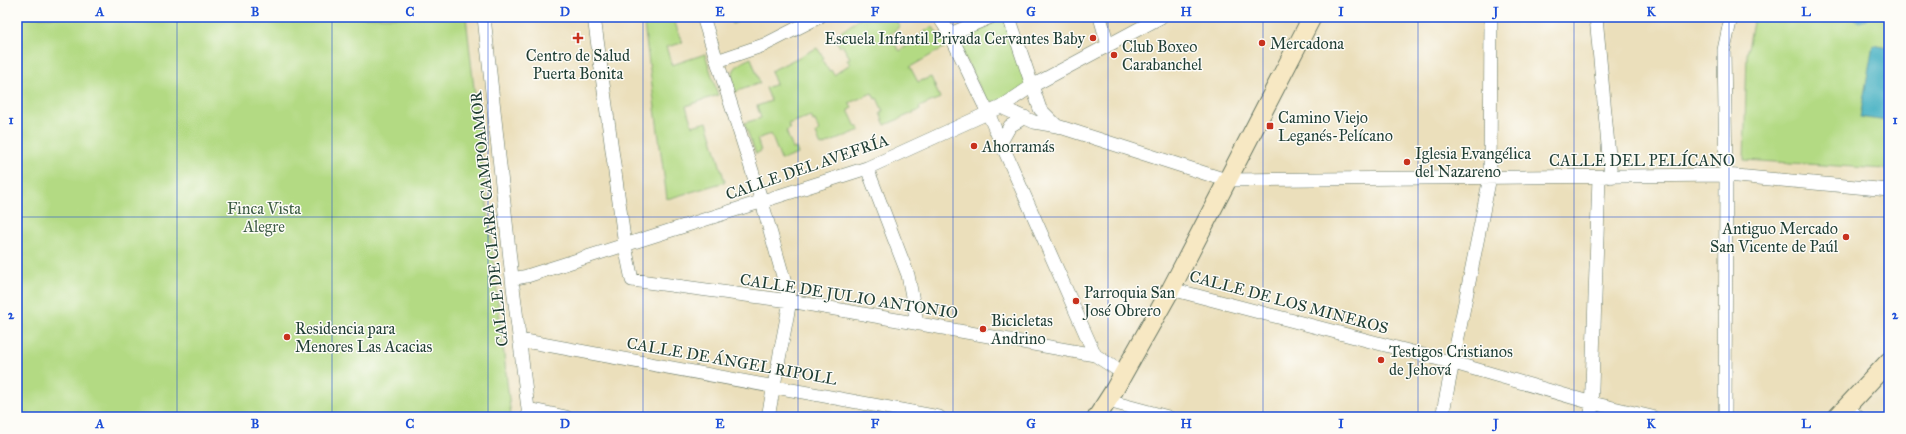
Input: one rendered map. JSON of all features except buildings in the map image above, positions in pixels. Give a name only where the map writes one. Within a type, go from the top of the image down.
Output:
[{"type":"street","name":"CALLE DE CLARA CAMPOAMOR","points":[[484,17],[512,278],[529,413]]},
{"type":"street","points":[[594,17],[625,246]]},
{"type":"street","points":[[703,17],[762,202],[790,301],[768,417]]},
{"type":"street","points":[[717,61],[764,45],[819,17]]},
{"type":"street","points":[[938,17],[950,34],[988,114],[1095,355],[1124,374]]},
{"type":"street","points":[[950,34],[991,17]]},
{"type":"street","points":[[1009,17],[1040,109],[1056,126]]},
{"type":"street","points":[[1100,17],[1108,45]]},
{"type":"street","name":"CALLE DEL AVEFRÍA","points":[[512,278],[527,276],[625,246],[867,168],[988,114],[1032,86],[1161,17]]},
{"type":"street","points":[[1097,417],[1124,374],[1171,289],[1226,180],[1312,17]]},
{"type":"street","points":[[1442,417],[1490,178],[1491,17]]},
{"type":"street","points":[[1591,417],[1605,177],[1596,17]]},
{"type":"street","points":[[1725,417],[1726,175],[1724,50],[1731,17]]},
{"type":"street","name":"CALLE DEL PELÍCANO","points":[[1001,107],[1034,122],[1056,126],[1226,180],[1726,175],[1889,190]]},
{"type":"street","points":[[1001,142],[1010,126],[1025,118]]},
{"type":"street","points":[[867,168],[908,274],[916,323]]},
{"type":"street","name":"CALLE DE JULIO ANTONIO","points":[[625,246],[632,280],[790,301],[1095,355]]},
{"type":"street","name":"CALLE DE LOS MINEROS","points":[[1171,289],[1454,363],[1592,403],[1652,417]]},
{"type":"street","name":"CALLE DE ÁNGEL RIPOLL","points":[[520,340],[939,417]]},
{"type":"street","points":[[1847,414],[1889,361]]},
{"type":"street","points":[[1108,401],[1168,417]]},
{"type":"street","points":[[529,413],[566,417]]},
{"type":"green space","name":"Finca Vista Alegre","points":[[17,17],[466,17],[511,417],[17,417]]},
{"type":"green space","points":[[643,17],[673,17],[682,43],[666,47],[672,65],[705,54],[718,95],[686,106],[692,126],[707,122],[725,182],[667,199]]},
{"type":"green space","points":[[730,17],[748,17],[732,24]]},
{"type":"green space","points":[[862,17],[893,17],[900,26],[888,36],[900,51],[932,26],[947,46],[910,67],[918,82],[931,77],[940,98],[919,107],[920,110],[885,125],[880,113],[883,111],[877,98],[875,99],[872,93],[849,103],[852,108],[848,110],[856,127],[860,130],[821,146],[816,133],[819,131],[815,120],[813,121],[811,116],[788,124],[790,129],[786,131],[793,149],[796,148],[798,154],[781,160],[771,134],[757,139],[761,151],[756,154],[744,123],[761,118],[757,106],[771,101],[766,88],[776,84],[771,71],[817,48],[824,58],[822,60],[829,71],[831,70],[834,75],[850,64],[847,60],[850,58],[842,45],[840,47],[834,37]]},
{"type":"green space","points":[[998,17],[1004,17],[1028,85],[1000,103],[986,100],[955,38]]},
{"type":"green space","points":[[1754,17],[1889,17],[1889,147],[1885,169],[1744,160],[1747,54]]},
{"type":"green space","points":[[751,58],[760,83],[735,92],[732,75],[736,67]]},
{"type":"water","points":[[1851,17],[1869,17],[1866,20],[1859,22]]},
{"type":"water","points":[[1873,45],[1889,48],[1889,112],[1887,121],[1860,117]]},
{"type":"place","name":"Centro de Salud Puerta Bonita","points":[[578,38]]},
{"type":"place","name":"Escuela Infantil Privada Cervantes Baby","points":[[1093,38]]},
{"type":"place","name":"Mercadona","points":[[1262,43]]},
{"type":"place","name":"Club Boxeo Carabanchel","points":[[1114,55]]},
{"type":"place","name":"Camino Viejo Leganés-Pelícano","points":[[1270,126]]},
{"type":"place","name":"Ahorramás","points":[[974,146]]},
{"type":"place","name":"Iglesia Evangélica del Nazareno","points":[[1407,162]]},
{"type":"place","name":"Antiguo Mercado San Vicente de Paúl","points":[[1846,237]]},
{"type":"place","name":"Parroquia San José Obrero","points":[[1076,301]]},
{"type":"place","name":"Bicicletas Andrino","points":[[983,329]]},
{"type":"place","name":"Residencia para Menores Las Acacias","points":[[287,337]]},
{"type":"place","name":"Testigos Cristianos de Jehová","points":[[1381,360]]}]
